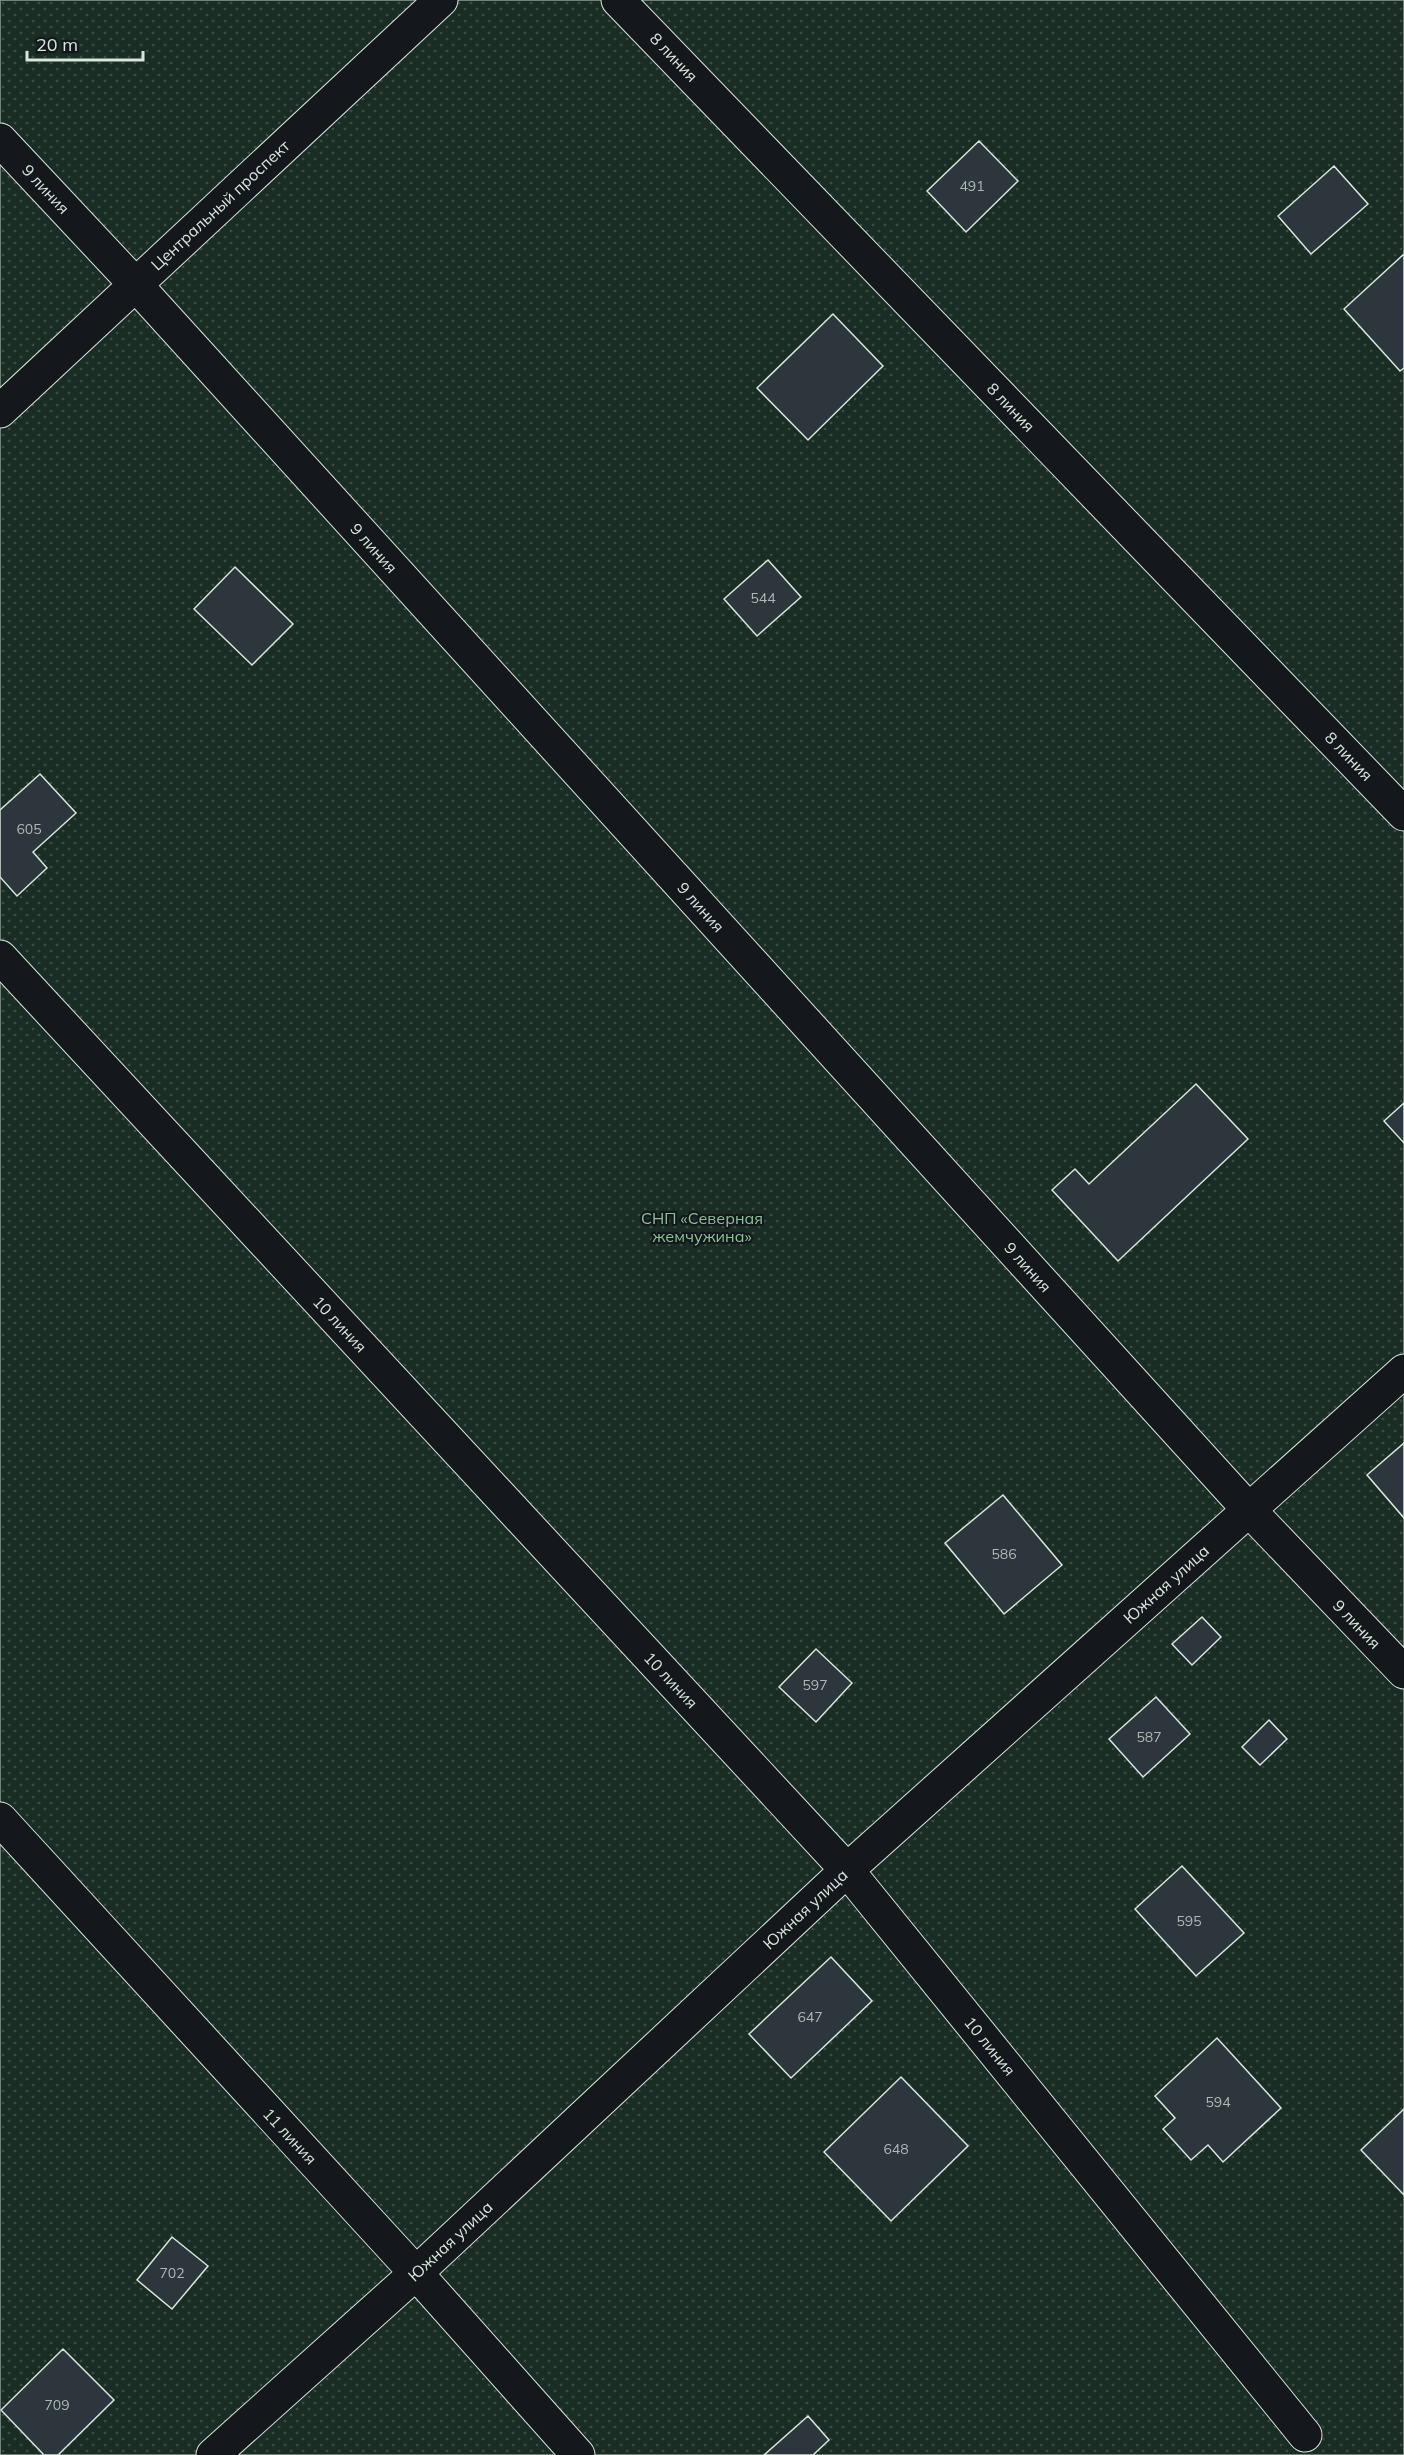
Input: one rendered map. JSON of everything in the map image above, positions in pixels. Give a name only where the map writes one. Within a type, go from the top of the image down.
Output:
[{"type":"street","name":"Центральный проспект","points":[[0,411],[441,0]]},
{"type":"street","name":"8 линия","points":[[618,0],[1404,814]]},
{"type":"street","name":"9 линия","points":[[0,140],[135,284],[1249,1510],[1404,1672]]},
{"type":"street","name":"10 линия","points":[[0,957],[847,1870],[1305,2435]]},
{"type":"street","name":"Южная улица","points":[[213,2455],[416,2273],[847,1870],[1404,1371]]},
{"type":"street","name":"11 линия","points":[[0,1819],[416,2273],[578,2455]]},
{"type":"green space","name":"СНП «Северная жемчужина»","points":[[0,0],[1404,0],[1404,2455],[0,2455]]},
{"type":"building","points":[[979,141],[1018,181],[966,232],[927,191]]},
{"type":"building","points":[[1334,166],[1368,204],[1311,254],[1278,216]]},
{"type":"building","points":[[1404,254],[1404,368],[1400,371],[1344,309]]},
{"type":"building","points":[[833,314],[883,366],[808,440],[757,388]]},
{"type":"building","points":[[768,560],[801,597],[757,636],[724,599]]},
{"type":"building","points":[[235,567],[293,624],[252,665],[194,609]]},
{"type":"building","points":[[40,774],[76,813],[33,852],[47,868],[17,896],[0,877],[0,810]]},
{"type":"building","points":[[1196,1084],[1248,1139],[1118,1261],[1052,1190],[1075,1169],[1089,1184]]},
{"type":"building","points":[[1404,1103],[1404,1143],[1384,1121]]},
{"type":"building","points":[[1404,1443],[1404,1518],[1367,1475]]},
{"type":"building","points":[[1003,1495],[1062,1565],[1004,1614],[945,1543]]},
{"type":"building","points":[[1202,1617],[1221,1637],[1192,1665],[1172,1644]]},
{"type":"building","points":[[816,1649],[852,1683],[816,1722],[779,1687]]},
{"type":"building","points":[[1156,1697],[1190,1734],[1143,1777],[1109,1739]]},
{"type":"building","points":[[1269,1720],[1287,1739],[1260,1765],[1242,1747]]},
{"type":"building","points":[[1182,1866],[1244,1933],[1196,1976],[1135,1909]]},
{"type":"building","points":[[831,1957],[872,2001],[791,2078],[749,2034]]},
{"type":"building","points":[[1217,2038],[1281,2108],[1223,2162],[1208,2145],[1191,2160],[1163,2129],[1175,2118],[1155,2096]]},
{"type":"building","points":[[901,2077],[968,2146],[891,2221],[824,2152]]},
{"type":"building","points":[[1404,2109],[1404,2195],[1361,2150]]},
{"type":"building","points":[[172,2237],[208,2266],[172,2309],[137,2280]]},
{"type":"building","points":[[63,2349],[114,2400],[58,2455],[44,2455],[1,2410]]},
{"type":"building","points":[[808,2416],[829,2440],[813,2455],[764,2455]]}]
